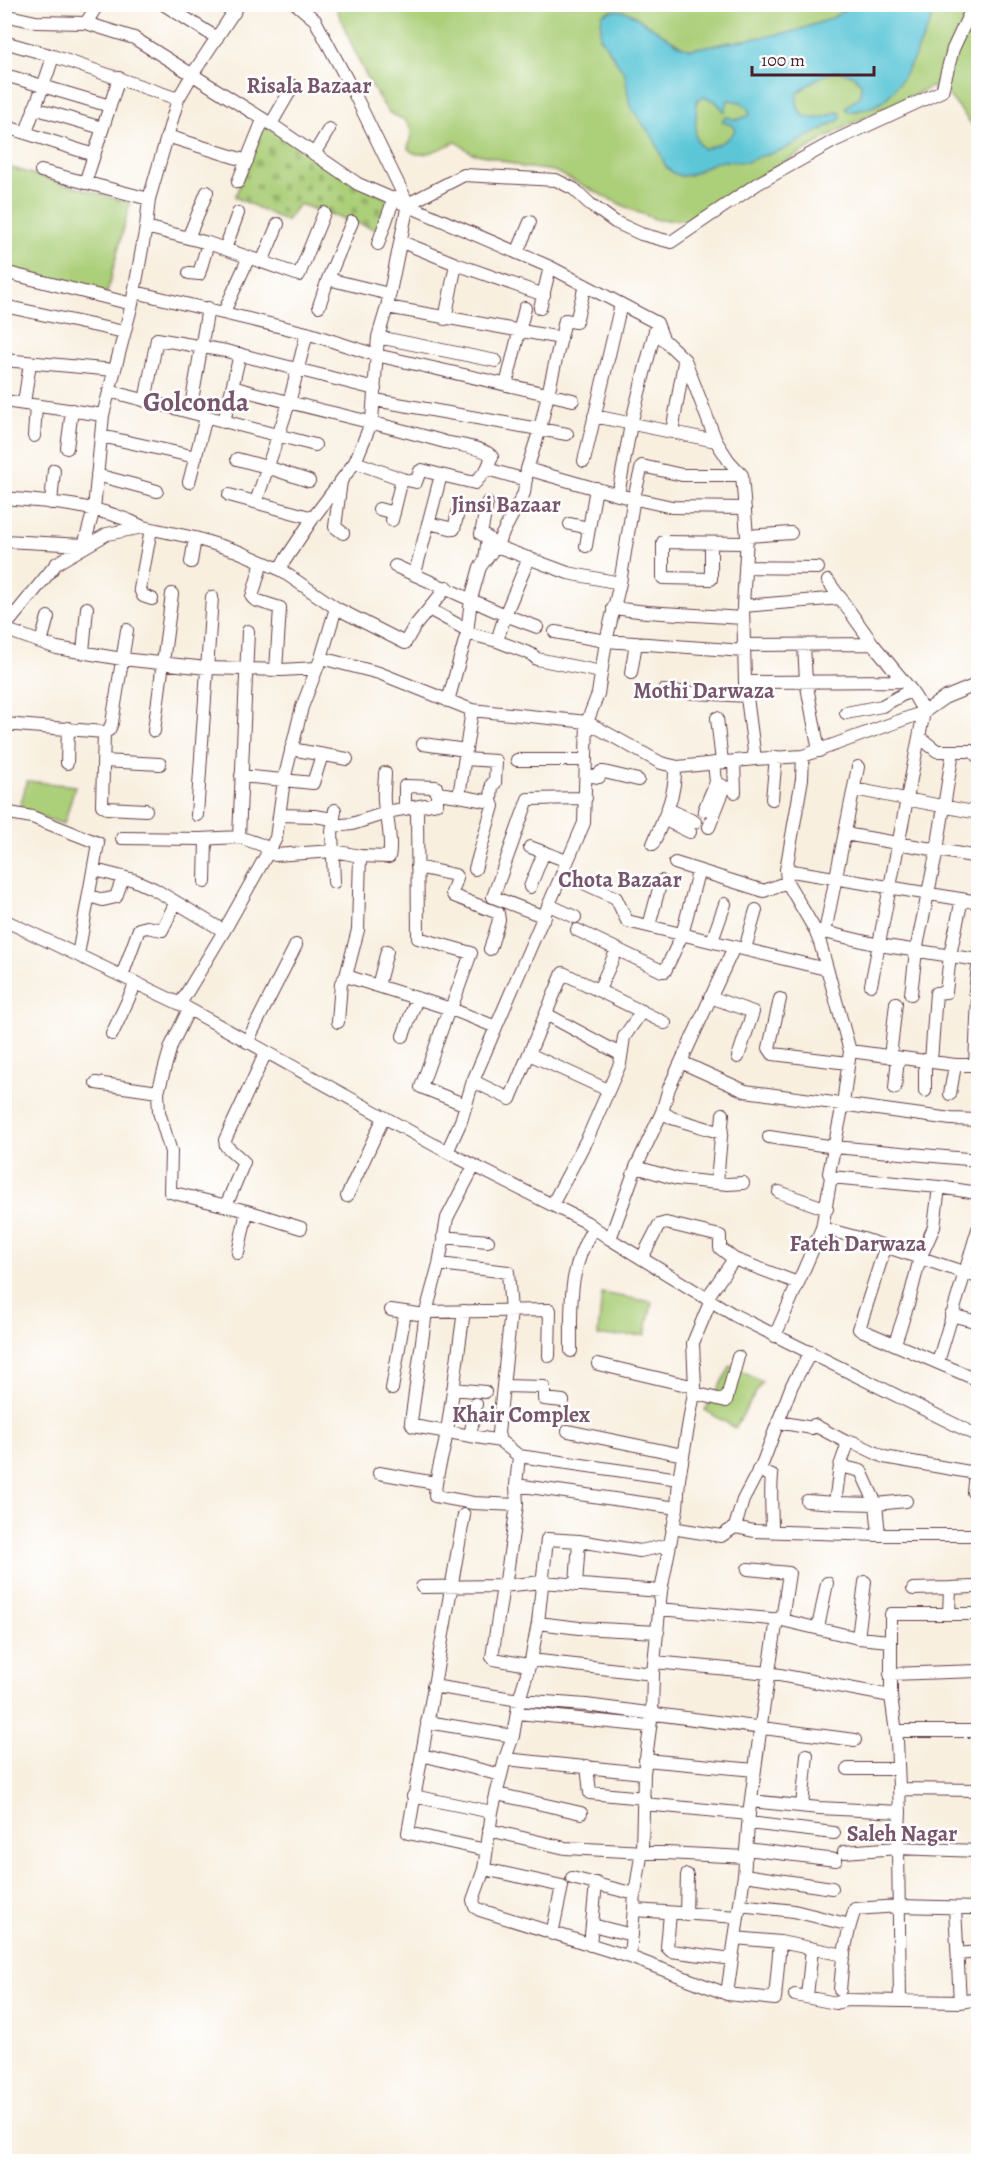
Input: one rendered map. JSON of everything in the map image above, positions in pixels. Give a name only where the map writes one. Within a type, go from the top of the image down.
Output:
[{"type":"street","points":[[86,23],[98,4]]},
{"type":"street","points":[[84,545],[94,509],[103,415],[134,298],[149,199],[178,99],[237,9],[221,4]]},
{"type":"street","points":[[279,569],[313,518],[355,462],[372,421],[378,337],[402,242],[408,204],[353,91],[315,20],[296,4]]},
{"type":"street","points":[[408,204],[464,175],[556,180],[574,189],[615,222],[641,234],[671,242],[767,178],[834,141],[942,91],[953,49],[974,4]]},
{"type":"street","points":[[170,6],[217,38]]},
{"type":"street","points":[[4,15],[36,22],[86,23],[134,38],[267,122],[358,184],[550,267],[657,323],[663,339],[684,360],[716,441],[729,461],[742,474],[747,539],[743,648],[755,759]]},
{"type":"street","points":[[4,42],[53,56],[178,99]]},
{"type":"street","points":[[26,133],[34,108],[44,88],[53,56]]},
{"type":"street","points":[[12,77],[110,106]]},
{"type":"street","points":[[85,183],[119,78]]},
{"type":"street","points":[[238,182],[267,122],[293,86]]},
{"type":"street","points":[[34,108],[102,128]]},
{"type":"street","points":[[4,126],[94,154]]},
{"type":"street","points":[[314,154],[329,129]]},
{"type":"street","points":[[167,136],[247,161]]},
{"type":"street","points":[[41,171],[149,199]]},
{"type":"street","points":[[188,238],[207,192]]},
{"type":"street","points":[[378,244],[394,198]]},
{"type":"street","points":[[225,249],[238,213]]},
{"type":"street","points":[[146,227],[208,243],[299,275],[324,213]]},
{"type":"street","points":[[319,306],[352,222]]},
{"type":"street","points":[[517,253],[530,222]]},
{"type":"street","points":[[262,262],[278,224]]},
{"type":"street","points":[[402,242],[544,295]]},
{"type":"street","points":[[189,273],[199,274],[208,243]]},
{"type":"street","points":[[224,312],[249,257]]},
{"type":"street","points":[[445,319],[456,264]]},
{"type":"street","points":[[540,308],[550,267]]},
{"type":"street","points":[[4,272],[134,298],[208,308],[307,333],[376,355],[573,400]]},
{"type":"street","points":[[328,279],[389,294]]},
{"type":"street","points":[[448,701],[467,631],[471,599],[480,567],[496,546],[524,493],[565,320],[576,322],[585,285]]},
{"type":"street","points":[[584,461],[621,304]]},
{"type":"street","points":[[4,306],[124,332]]},
{"type":"street","points":[[190,412],[208,308]]},
{"type":"street","points":[[387,308],[561,338]]},
{"type":"street","points":[[506,385],[525,308]]},
{"type":"street","points":[[618,495],[631,424],[657,323]]},
{"type":"street","points":[[256,502],[289,403],[307,333]]},
{"type":"street","points":[[378,337],[496,361]]},
{"type":"street","points":[[146,401],[157,339],[240,354],[297,369],[375,394],[567,434]]},
{"type":"street","points":[[224,422],[240,354]]},
{"type":"street","points":[[4,360],[114,370]]},
{"type":"street","points":[[672,432],[684,360]]},
{"type":"street","points":[[30,363],[30,405],[34,436]]},
{"type":"street","points":[[232,387],[488,452],[492,457],[487,469],[476,483],[422,470],[416,482],[355,462]]},
{"type":"street","points":[[109,391],[315,446]]},
{"type":"street","points":[[4,401],[103,415]]},
{"type":"street","points":[[67,448],[72,411]]},
{"type":"street","points":[[594,416],[716,441]]},
{"type":"street","points":[[189,482],[206,417]]},
{"type":"street","points":[[101,436],[196,457]]},
{"type":"street","points":[[237,459],[309,481]]},
{"type":"street","points":[[447,1152],[473,1081],[584,823],[588,722],[598,694],[606,640],[620,583],[634,497],[642,466],[682,475],[742,474]]},
{"type":"street","points":[[487,469],[527,474],[596,488],[672,507],[745,508]]},
{"type":"street","points":[[51,503],[54,470]]},
{"type":"street","points":[[97,475],[156,491]]},
{"type":"street","points":[[415,573],[441,475]]},
{"type":"street","points":[[379,509],[393,517],[402,479]]},
{"type":"street","points":[[341,480],[335,527],[343,533]]},
{"type":"street","points":[[586,546],[596,488]]},
{"type":"street","points":[[229,495],[313,518]]},
{"type":"street","points":[[4,498],[94,509],[124,517],[147,528],[195,538],[237,551],[279,569],[336,608],[405,643],[414,627],[447,587]]},
{"type":"street","points":[[485,560],[488,538],[481,534],[487,503]]},
{"type":"street","points":[[428,523],[454,529],[458,512]]},
{"type":"street","points":[[570,524],[589,528]]},
{"type":"street","points":[[147,528],[107,534],[84,545],[57,563],[4,628],[57,648],[122,659],[207,668],[276,670],[319,663],[379,673],[472,710],[588,722],[661,764],[675,766],[803,756],[924,712],[944,698],[978,684]]},
{"type":"street","points":[[147,528],[140,589],[143,596],[152,599]]},
{"type":"street","points":[[711,543],[711,579],[663,578],[663,542],[711,543],[791,533]]},
{"type":"street","points":[[191,562],[195,538]]},
{"type":"street","points":[[4,541],[84,545]]},
{"type":"street","points":[[496,546],[568,573],[620,583]]},
{"type":"street","points":[[497,641],[505,615],[529,558]]},
{"type":"street","points":[[262,562],[252,597],[280,608],[276,670]]},
{"type":"street","points":[[395,566],[537,627]]},
{"type":"street","points":[[745,567],[818,568]]},
{"type":"street","points":[[828,581],[873,644],[907,685],[924,712],[871,986]]},
{"type":"street","points":[[154,731],[172,594]]},
{"type":"street","points":[[197,815],[212,597]]},
{"type":"street","points":[[613,608],[647,612],[743,612],[841,598]]},
{"type":"street","points":[[83,652],[87,608]]},
{"type":"street","points":[[301,1228],[247,1211],[170,1192],[171,1152],[159,1112],[158,1092],[185,1007],[276,838],[291,749],[302,707],[336,608]]},
{"type":"street","points":[[429,609],[467,631],[531,654],[537,659],[601,672]]},
{"type":"street","points":[[41,642],[48,617]]},
{"type":"street","points":[[4,724],[104,732],[109,730],[127,630]]},
{"type":"street","points":[[239,837],[248,631]]},
{"type":"street","points":[[555,632],[636,643],[743,648],[873,644]]},
{"type":"street","points":[[631,673],[636,643]]},
{"type":"street","points":[[804,645],[806,681],[819,751]]},
{"type":"street","points":[[745,682],[806,681],[907,685]]},
{"type":"street","points":[[846,712],[882,706],[907,685]]},
{"type":"street","points":[[663,691],[747,696]]},
{"type":"street","points":[[459,796],[472,710]]},
{"type":"street","points":[[717,718],[723,762],[735,792]]},
{"type":"street","points":[[67,763],[68,728]]},
{"type":"street","points":[[104,732],[102,803],[104,808],[146,810]]},
{"type":"street","points":[[919,737],[937,751],[972,751],[978,758]]},
{"type":"street","points":[[423,744],[496,761],[495,783],[492,784],[493,806],[475,869]]},
{"type":"street","points":[[291,749],[347,759]]},
{"type":"street","points":[[911,994],[916,951],[937,850],[953,751]]},
{"type":"street","points":[[241,776],[313,783],[322,755]]},
{"type":"street","points":[[775,1336],[822,1228],[849,1057],[826,969],[820,931],[787,876],[802,779],[803,756]]},
{"type":"street","points":[[772,799],[776,757]]},
{"type":"street","points":[[518,759],[586,759]]},
{"type":"street","points":[[103,761],[160,764]]},
{"type":"street","points":[[704,810],[723,762]]},
{"type":"street","points":[[653,844],[672,798],[675,766]]},
{"type":"street","points":[[820,931],[836,878],[858,767]]},
{"type":"street","points":[[280,815],[334,818],[352,824],[388,813],[437,803],[437,772]]},
{"type":"street","points":[[586,775],[599,777],[603,772],[638,780]]},
{"type":"street","points":[[122,838],[239,837],[270,849],[275,855],[334,851],[360,856],[389,857],[390,838],[387,831],[388,813],[385,807],[385,773]]},
{"type":"street","points":[[709,827],[726,787],[716,782]]},
{"type":"street","points":[[466,1105],[422,1087],[471,954],[418,938],[415,807],[405,786],[491,801]]},
{"type":"street","points":[[854,789],[978,813]]},
{"type":"street","points":[[575,917],[493,897],[491,884],[523,800],[586,798]]},
{"type":"street","points":[[4,812],[32,817],[98,843],[99,848],[78,955]]},
{"type":"street","points":[[666,814],[693,827]]},
{"type":"street","points":[[334,818],[334,882]]},
{"type":"street","points":[[845,834],[978,857]]},
{"type":"street","points":[[205,882],[206,839]]},
{"type":"street","points":[[530,847],[544,852],[564,867],[616,898],[627,921],[826,969]]},
{"type":"street","points":[[530,887],[544,852]]},
{"type":"street","points":[[338,1022],[341,982],[346,976],[358,930],[360,856]]},
{"type":"street","points":[[675,863],[764,891],[787,876],[836,878],[978,902]]},
{"type":"street","points":[[417,867],[455,875],[457,878],[453,896],[498,913],[499,920],[490,949]]},
{"type":"street","points":[[95,870],[123,877],[154,889],[224,931]]},
{"type":"street","points":[[577,930],[664,971],[682,935],[698,872]]},
{"type":"street","points":[[89,896],[103,900],[116,897],[123,877]]},
{"type":"street","points":[[649,926],[661,882]]},
{"type":"street","points":[[925,1091],[936,993],[946,992],[950,955],[962,899]]},
{"type":"street","points":[[122,976],[139,929],[147,927],[162,930],[177,902]]},
{"type":"street","points":[[712,941],[725,904]]},
{"type":"street","points":[[610,1239],[636,1167],[662,1112],[669,1088],[710,997],[740,948],[756,910]]},
{"type":"street","points":[[4,920],[185,1007],[447,1152],[586,1222],[734,1315],[978,1436]]},
{"type":"street","points":[[820,931],[879,945],[978,960]]},
{"type":"street","points":[[247,1042],[296,945]]},
{"type":"street","points":[[599,990],[617,949]]},
{"type":"street","points":[[378,986],[387,951]]},
{"type":"street","points":[[780,999],[769,1048],[773,1054],[802,1059],[894,1057],[955,1065],[976,1065],[978,968]]},
{"type":"street","points":[[473,1081],[510,1099],[563,972],[665,1023]]},
{"type":"street","points":[[346,976],[450,1009],[496,1028]]},
{"type":"street","points":[[112,1034],[136,983]]},
{"type":"street","points":[[710,997],[753,1012],[738,1057]]},
{"type":"street","points":[[403,1036],[417,998]]},
{"type":"street","points":[[895,1088],[896,1003]]},
{"type":"street","points":[[552,1205],[588,1137],[620,1064],[624,1037],[642,1011]]},
{"type":"street","points":[[546,1014],[620,1054]]},
{"type":"street","points":[[225,1206],[244,1162],[226,1146],[225,1140],[266,1052]]},
{"type":"street","points":[[529,1054],[608,1090]]},
{"type":"street","points":[[681,1062],[745,1091],[951,1119],[978,1120]]},
{"type":"street","points":[[950,1094],[955,1065]]},
{"type":"street","points":[[96,1083],[158,1092]]},
{"type":"street","points":[[662,1112],[672,1118],[722,1133]]},
{"type":"street","points":[[717,1182],[723,1114]]},
{"type":"street","points":[[347,1196],[384,1117]]},
{"type":"street","points":[[769,1137],[835,1147],[978,1160]]},
{"type":"street","points":[[474,1166],[447,1218],[439,1264],[426,1314],[412,1424],[500,1442],[519,1456],[679,1479]]},
{"type":"street","points":[[636,1167],[677,1179],[728,1184],[743,1183]]},
{"type":"street","points":[[831,1177],[978,1192]]},
{"type":"street","points":[[895,1343],[920,1258],[934,1227],[939,1187]]},
{"type":"street","points":[[779,1192],[826,1209]]},
{"type":"street","points":[[238,1253],[247,1211]]},
{"type":"street","points":[[642,1258],[659,1225],[663,1223],[720,1236],[720,1248],[734,1259],[798,1283]]},
{"type":"street","points":[[570,1351],[572,1284],[581,1249],[593,1228]]},
{"type":"street","points":[[822,1228],[978,1277]]},
{"type":"street","points":[[938,1362],[978,1229]]},
{"type":"street","points":[[443,1237],[488,1241]]},
{"type":"street","points":[[885,1248],[860,1329],[977,1376]]},
{"type":"street","points":[[630,1957],[635,1894],[642,1850],[644,1773],[652,1713],[660,1591],[677,1508],[679,1479],[694,1390],[693,1343],[709,1299],[734,1259]]},
{"type":"street","points":[[439,1264],[508,1272],[511,1311],[498,1433],[500,1442]]},
{"type":"street","points":[[391,1310],[426,1314],[550,1310],[549,1356]]},
{"type":"street","points":[[464,1311],[447,1432],[435,1483],[435,1496],[473,1503],[517,1505]]},
{"type":"street","points":[[392,1389],[405,1312]]},
{"type":"street","points":[[951,1315],[978,1322]]},
{"type":"street","points":[[672,1528],[722,1536],[735,1527],[743,1500],[758,1470],[792,1385],[812,1352]]},
{"type":"street","points":[[598,1364],[726,1401],[738,1358]]},
{"type":"street","points":[[396,1367],[417,1371]]},
{"type":"street","points":[[504,1386],[544,1387],[544,1399],[563,1401]]},
{"type":"street","points":[[453,1389],[485,1392]]},
{"type":"street","points":[[470,1436],[476,1404]]},
{"type":"street","points":[[778,1422],[812,1428],[814,1425],[848,1443],[853,1442],[884,1457],[975,1473],[974,1492],[978,1494]]},
{"type":"street","points":[[568,1431],[683,1455]]},
{"type":"street","points":[[835,1503],[840,1466],[848,1443]]},
{"type":"street","points":[[519,1456],[516,1485],[517,1505],[492,1657],[494,1659],[770,1673],[891,1696]]},
{"type":"street","points":[[840,1466],[861,1471],[876,1504],[879,1535]]},
{"type":"street","points":[[758,1470],[772,1476],[770,1495],[772,1531]]},
{"type":"street","points":[[379,1473],[435,1483]]},
{"type":"street","points":[[516,1485],[677,1508]]},
{"type":"street","points":[[807,1501],[876,1504],[906,1501]]},
{"type":"street","points":[[464,1515],[408,1833],[486,1850]]},
{"type":"street","points":[[735,1527],[754,1531],[978,1535]]},
{"type":"street","points":[[669,1545],[640,1551],[579,1541],[546,1539],[538,1623],[513,1736],[492,1812],[484,1869],[473,1900],[475,1907],[552,1934],[630,1957],[727,1994],[775,1999],[780,1942]]},
{"type":"street","points":[[576,1585],[579,1541]]},
{"type":"street","points":[[727,1994],[761,1728],[789,1573],[748,1569]]},
{"type":"street","points":[[422,1587],[503,1586],[542,1582],[660,1591]]},
{"type":"street","points":[[858,1638],[866,1582]]},
{"type":"street","points":[[913,1589],[973,1587]]},
{"type":"street","points":[[811,1592],[826,1588],[818,1628]]},
{"type":"street","points":[[949,1614],[950,1588]]},
{"type":"street","points":[[659,1609],[780,1619],[858,1638],[890,1641]]},
{"type":"street","points":[[900,2001],[898,1848],[900,1812],[896,1731],[890,1674],[891,1614],[978,1614]]},
{"type":"street","points":[[538,1623],[579,1628],[658,1632]]},
{"type":"street","points":[[890,1674],[978,1671]]},
{"type":"street","points":[[433,1686],[518,1706],[650,1726]]},
{"type":"street","points":[[518,1706],[652,1713],[855,1740]]},
{"type":"street","points":[[427,1722],[513,1736]]},
{"type":"street","points":[[896,1731],[978,1731]]},
{"type":"street","points":[[422,1755],[501,1775]]},
{"type":"street","points":[[802,1806],[807,1755]]},
{"type":"street","points":[[505,1759],[644,1773]]},
{"type":"street","points":[[645,1760],[755,1770]]},
{"type":"street","points":[[587,1766],[590,1793],[834,1833]]},
{"type":"street","points":[[848,1769],[898,1769]]},
{"type":"street","points":[[899,1789],[978,1790]]},
{"type":"street","points":[[498,1794],[581,1813]]},
{"type":"street","points":[[413,1796],[492,1812]]},
{"type":"street","points":[[752,1801],[900,1812]]},
{"type":"street","points":[[489,1830],[565,1848],[618,1852],[642,1850],[840,1856],[898,1848],[978,1851]]},
{"type":"street","points":[[484,1869],[562,1886],[552,1934]]},
{"type":"street","points":[[686,1915],[687,1875]]},
{"type":"street","points":[[744,1875],[832,1888]]},
{"type":"street","points":[[572,1878],[596,1882],[635,1894]]},
{"type":"street","points":[[590,1945],[596,1882]]},
{"type":"street","points":[[840,1990],[844,1955],[855,1909],[899,1906],[978,1908]]},
{"type":"street","points":[[955,1908],[960,2002]]},
{"type":"street","points":[[635,1910],[686,1915],[739,1911],[795,1911],[850,1925]]},
{"type":"street","points":[[670,1913],[667,1947],[671,1951],[732,1959]]},
{"type":"street","points":[[592,1925],[632,1935]]},
{"type":"street","points":[[735,1938],[780,1942],[844,1955]]},
{"type":"street","points":[[812,1949],[801,1996],[836,2003],[846,2000],[960,2002],[978,2000]]},
{"type":"street","points":[[958,1954],[978,1952]]},
{"type":"green space","points":[[335,5],[978,5],[978,129],[946,92],[931,87],[847,126],[685,220],[658,220],[632,210],[554,171],[522,167],[472,153],[456,142],[424,154],[412,152],[408,148],[411,137],[409,125],[389,112],[379,98],[358,59]]},
{"type":"green space","points":[[264,121],[393,203],[384,232],[299,204],[286,221],[235,197]]},
{"type":"green space","points":[[5,166],[130,203],[107,293],[5,268]]},
{"type":"green space","points":[[27,781],[75,786],[64,824],[19,811]]},
{"type":"green space","points":[[602,1293],[652,1302],[645,1335],[598,1336]]},
{"type":"green space","points":[[731,1366],[762,1382],[735,1428],[705,1410]]},
{"type":"water","points":[[853,5],[937,5],[906,72],[889,96],[880,103],[848,112],[846,107],[860,96],[861,83],[845,73],[828,74],[812,82],[797,94],[797,104],[799,110],[808,118],[822,117],[837,112],[840,113],[841,119],[783,150],[747,162],[713,163],[690,175],[681,176],[666,167],[654,139],[630,106],[625,74],[600,37],[602,15],[616,10],[630,13],[681,46],[690,49],[792,32],[830,19]],"holes":[[[703,97],[715,101],[725,112],[728,100],[741,102],[749,110],[750,115],[737,120],[727,117],[723,119],[723,122],[734,126],[735,130],[726,140],[704,149],[698,143],[696,136],[697,100]]]},
{"type":"district","name":"Risala Bazaar","points":[[309,85]]},
{"type":"district","name":"Golconda","points":[[196,402]]},
{"type":"district","name":"Jinsi Bazaar","points":[[506,504]]},
{"type":"district","name":"Mothi Darwaza","points":[[704,690]]},
{"type":"district","name":"Chota Bazaar","points":[[620,879]]},
{"type":"district","name":"Fateh Darwaza","points":[[858,1243]]},
{"type":"district","name":"Khair Complex","points":[[521,1414]]},
{"type":"district","name":"Saleh Nagar","points":[[902,1833]]}]
